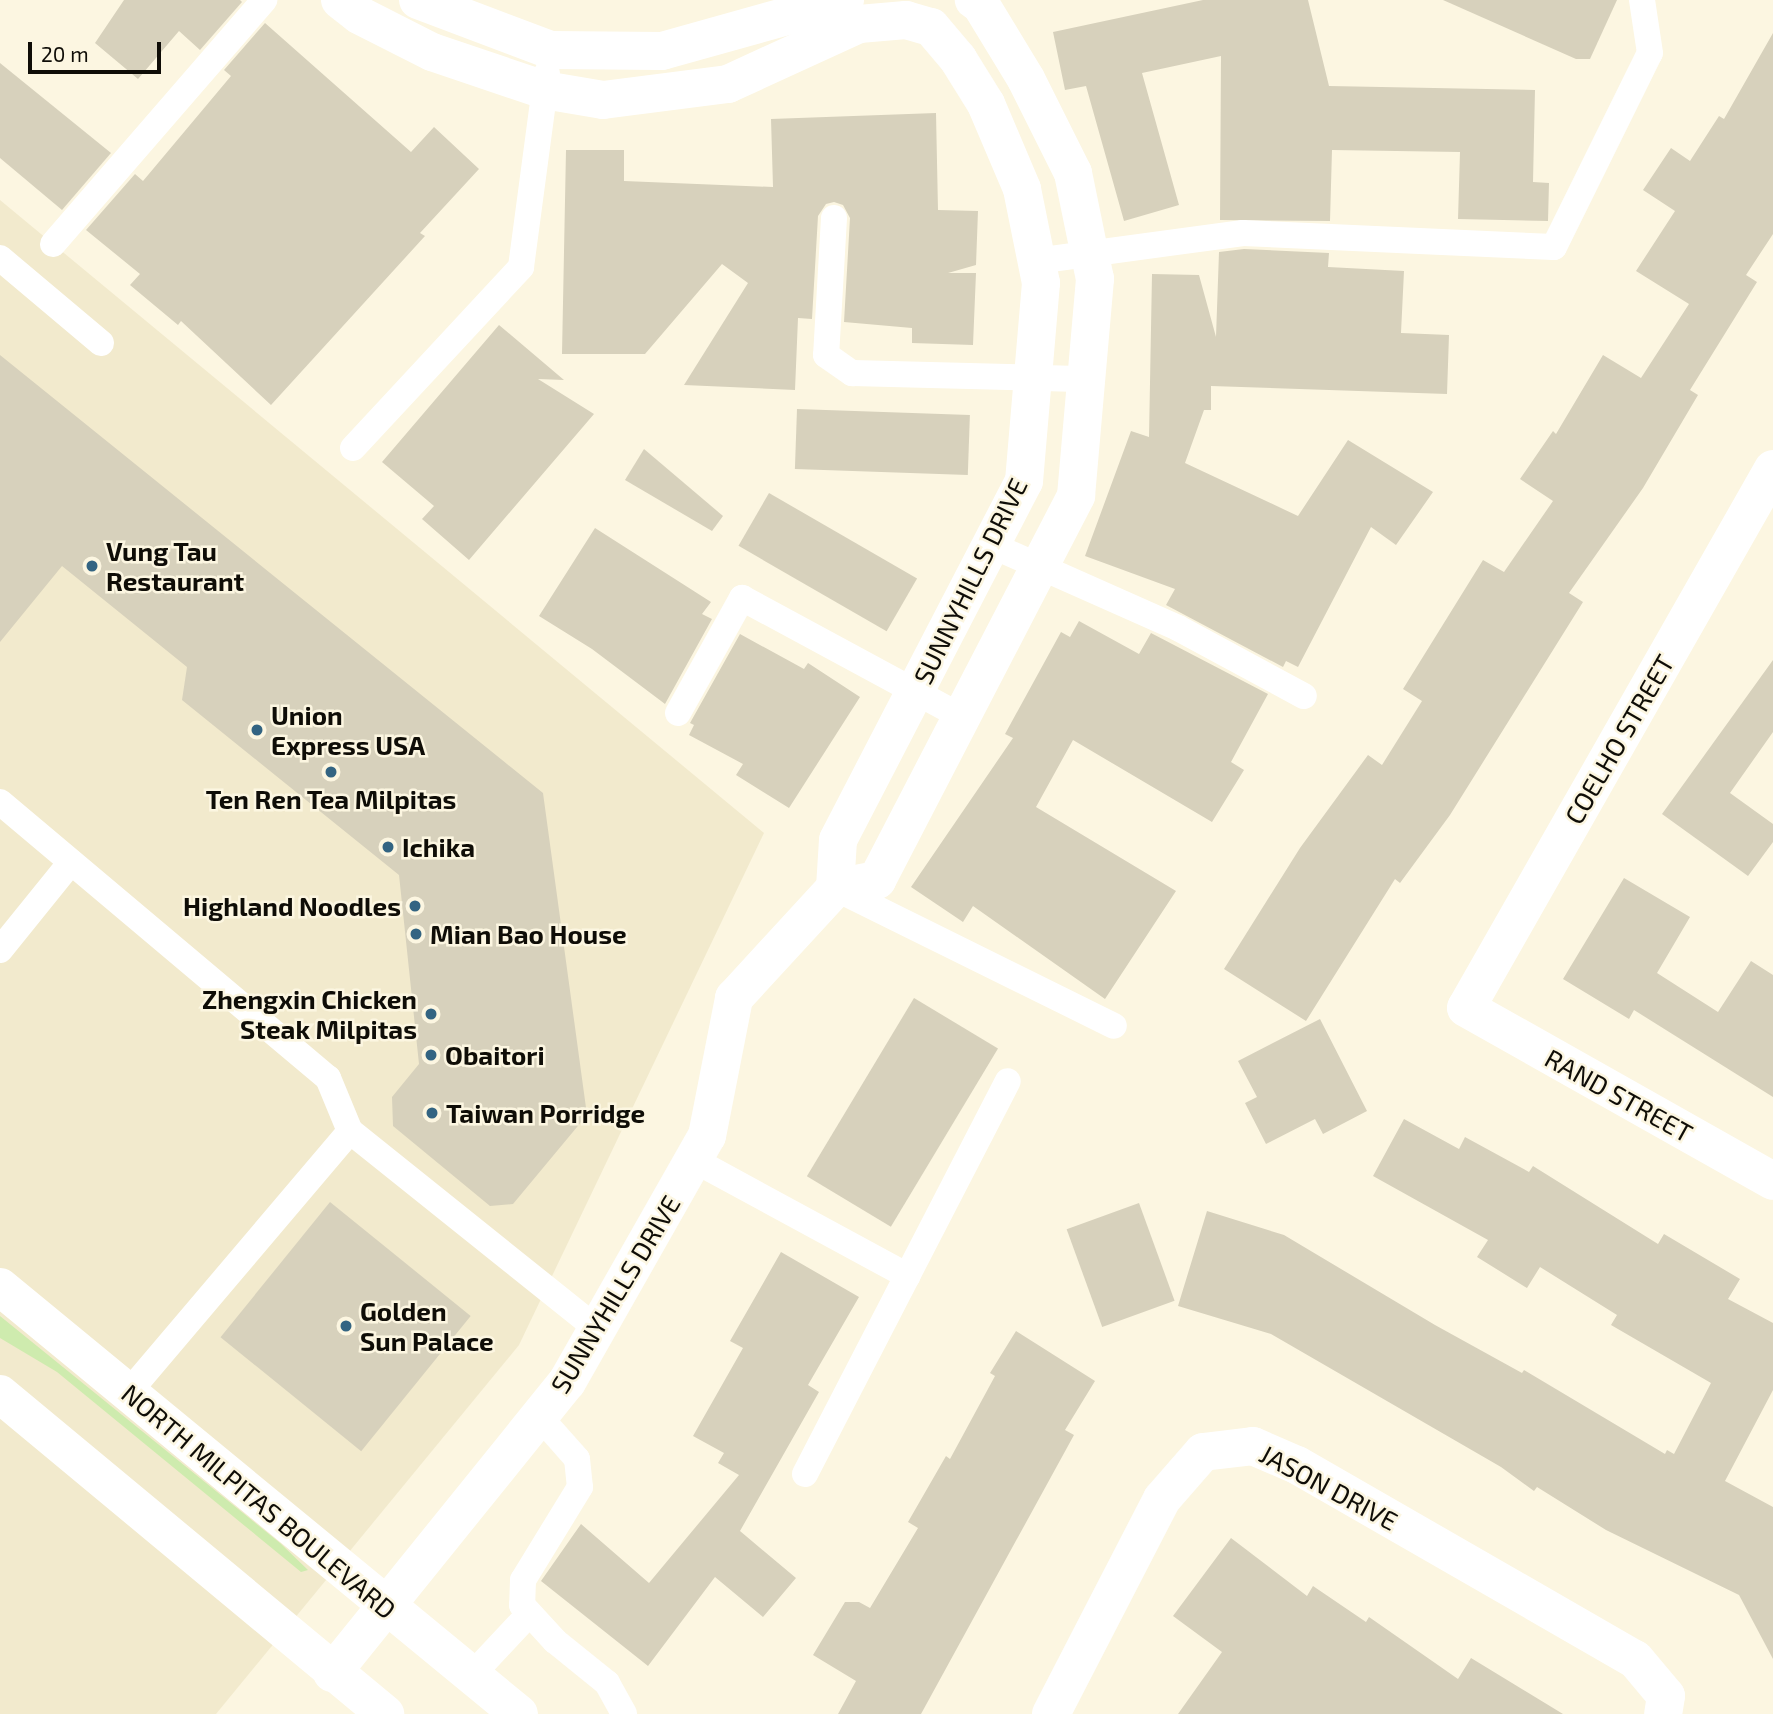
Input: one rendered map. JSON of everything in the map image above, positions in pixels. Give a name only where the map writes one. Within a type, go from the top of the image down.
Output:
[{"type":"street","name":"SUNNYHILLS DRIVE","points":[[340,0],[359,15],[432,52],[544,90],[603,100],[666,95],[728,84],[859,24],[906,20],[930,27],[958,59],[986,104],[1022,189],[1041,283],[1024,481],[838,840],[835,888]]},
{"type":"street","points":[[418,0],[551,50],[662,51],[845,0]]},
{"type":"street","name":"SUNNYHILLS DRIVE","points":[[332,1673],[567,1382],[708,1136],[734,998],[835,888],[877,880],[1076,496],[1095,279],[1073,173],[1026,79],[982,5],[974,0]]},
{"type":"street","name":"COELHO STREET","points":[[1466,1008],[1773,469]]},
{"type":"street","name":"RAND STREET","points":[[1466,1008],[1773,1181]]},
{"type":"street","name":"NORTH MILPITAS BOULEVARD","points":[[0,1287],[386,1608],[519,1714]]},
{"type":"street","points":[[0,1394],[332,1673],[385,1714]]},
{"type":"street","name":"JASON DRIVE","points":[[1051,1714],[1162,1499],[1203,1452],[1253,1446],[1297,1465],[1635,1659],[1664,1705]]},
{"type":"lane","points":[[53,244],[264,0]]},
{"type":"lane","points":[[1037,261],[1089,251],[1243,233],[1554,247],[1650,53],[1642,0]]},
{"type":"lane","points":[[353,448],[521,267],[551,50]]},
{"type":"lane","points":[[834,218],[826,355],[852,373],[1087,379]]},
{"type":"lane","points":[[0,258],[101,343]]},
{"type":"lane","points":[[991,545],[1038,570],[1178,628],[1304,696]]},
{"type":"lane","points":[[678,713],[742,598],[962,717]]},
{"type":"lane","points":[[0,803],[328,1077],[350,1131],[597,1329]]},
{"type":"lane","points":[[0,950],[71,862]]},
{"type":"lane","points":[[835,888],[1114,1026]]},
{"type":"lane","points":[[805,1474],[1008,1081]]},
{"type":"lane","points":[[128,1393],[350,1131]]},
{"type":"lane","points":[[694,1160],[908,1276]]},
{"type":"lane","points":[[539,1416],[577,1459],[580,1487],[523,1580],[520,1593],[528,1615],[607,1683],[624,1714]]},
{"type":"lane","points":[[471,1676],[528,1615]]},
{"type":"shaded area","points":[[0,200],[764,833],[519,1345],[216,1714],[0,1714]]},
{"type":"green space","points":[[0,1316],[280,1543],[308,1570],[301,1572],[57,1372],[0,1338]]},
{"type":"building","points":[[124,0],[242,2],[200,50],[179,31],[138,79],[95,43]]},
{"type":"building","points":[[1203,0],[1308,0],[1329,86],[1535,90],[1533,182],[1549,183],[1548,221],[1458,219],[1460,152],[1332,150],[1330,221],[1220,220],[1221,56],[1142,73],[1179,205],[1124,221],[1086,86],[1065,90],[1053,32]]},
{"type":"building","points":[[1443,0],[1617,0],[1590,59],[1576,59]]},
{"type":"building","points":[[265,23],[411,152],[434,127],[479,169],[420,233],[425,236],[271,405],[181,321],[178,325],[130,285],[140,274],[86,230],[135,174],[143,181],[231,76],[224,70]]},
{"type":"building","points":[[1773,33],[1773,234],[1746,275],[1757,282],[1690,390],[1698,395],[1643,488],[1569,593],[1583,602],[1450,815],[1400,883],[1395,879],[1306,1021],[1224,969],[1300,848],[1368,755],[1382,765],[1422,701],[1403,689],[1483,560],[1504,572],[1553,501],[1520,479],[1553,431],[1556,434],[1603,355],[1641,378],[1689,304],[1636,271],[1675,211],[1643,190],[1671,148],[1690,161],[1719,116],[1724,119]]},
{"type":"building","points":[[0,63],[111,153],[62,210],[0,158]]},
{"type":"building","points":[[936,113],[938,210],[978,211],[976,265],[948,273],[976,273],[973,345],[912,343],[912,328],[844,322],[850,218],[843,205],[834,202],[826,204],[818,216],[812,319],[798,318],[795,390],[684,385],[748,283],[722,264],[645,354],[562,354],[566,150],[624,150],[624,181],[773,187],[771,119]]},
{"type":"building","points":[[1244,249],[1329,253],[1328,267],[1404,271],[1401,333],[1449,335],[1447,394],[1211,386],[1211,410],[1204,410],[1185,463],[1298,516],[1348,440],[1433,492],[1396,545],[1371,527],[1298,667],[1286,661],[1283,667],[1166,605],[1175,589],[1085,556],[1131,431],[1149,437],[1152,274],[1199,275],[1216,337],[1219,252]]},
{"type":"building","points":[[499,325],[564,380],[538,379],[594,414],[469,560],[422,519],[434,506],[382,462]]},
{"type":"building","points":[[0,355],[543,793],[587,1115],[513,1204],[490,1206],[393,1126],[392,1097],[419,1064],[399,875],[182,700],[187,667],[62,566],[0,642]]},
{"type":"building","points":[[797,409],[970,415],[968,475],[795,469]]},
{"type":"building","points":[[644,449],[723,516],[712,531],[625,480]]},
{"type":"building","points":[[769,493],[917,578],[887,631],[738,546]]},
{"type":"building","points":[[595,528],[711,602],[702,614],[712,619],[665,704],[592,649],[539,616]]},
{"type":"building","points":[[1079,621],[1139,654],[1151,633],[1268,694],[1231,762],[1244,770],[1212,822],[1073,740],[1036,807],[1176,891],[1105,999],[973,906],[963,922],[911,887],[1013,738],[1005,734],[1061,632],[1070,637]]},
{"type":"building","points":[[740,634],[804,669],[808,663],[860,697],[789,808],[736,775],[743,764],[689,735],[694,725],[690,723]]},
{"type":"building","points":[[1773,660],[1773,732],[1730,793],[1773,824],[1773,842],[1748,876],[1662,814]]},
{"type":"building","points":[[1624,878],[1690,917],[1657,973],[1718,1012],[1751,961],[1773,975],[1773,1097],[1634,1010],[1629,1019],[1563,979]]},
{"type":"building","points":[[914,998],[998,1048],[891,1227],[807,1176]]},
{"type":"building","points":[[1320,1019],[1367,1111],[1323,1134],[1315,1119],[1266,1144],[1245,1103],[1257,1097],[1238,1061]]},
{"type":"building","points":[[1404,1119],[1459,1149],[1465,1137],[1529,1172],[1533,1166],[1658,1244],[1664,1234],[1740,1279],[1728,1299],[1773,1323],[1773,1390],[1725,1481],[1773,1507],[1773,1659],[1739,1595],[1606,1530],[1537,1487],[1534,1491],[1501,1467],[1271,1334],[1178,1306],[1207,1211],[1284,1235],[1435,1325],[1522,1373],[1524,1370],[1665,1454],[1667,1450],[1674,1454],[1711,1383],[1611,1325],[1617,1315],[1540,1267],[1527,1288],[1477,1257],[1488,1240],[1373,1176]]},
{"type":"building","name":"Golden Sun Palace","points":[[330,1202],[471,1316],[361,1451],[220,1337]]},
{"type":"building","points":[[1139,1203],[1175,1301],[1102,1327],[1067,1229]]},
{"type":"building","points":[[781,1252],[859,1297],[808,1385],[819,1392],[740,1531],[796,1578],[763,1617],[715,1577],[648,1666],[541,1581],[581,1524],[649,1583],[739,1475],[718,1463],[724,1453],[693,1436],[743,1348],[730,1341]]},
{"type":"building","points":[[1016,1331],[1095,1381],[1065,1430],[1074,1435],[921,1714],[838,1714],[856,1681],[813,1655],[845,1602],[859,1602],[870,1608],[918,1528],[908,1522],[946,1456],[950,1459],[995,1376],[990,1373]]},
{"type":"building","points":[[1231,1538],[1307,1596],[1313,1586],[1366,1622],[1369,1617],[1458,1679],[1471,1658],[1563,1714],[1178,1714],[1222,1652],[1173,1616]]},
{"type":"place","name":"Vung Tau Restaurant","points":[[92,566]]},
{"type":"place","name":"Union Express USA","points":[[257,730]]},
{"type":"place","name":"Ten Ren Tea Milpitas","points":[[331,772]]},
{"type":"place","name":"Ichika","points":[[388,847]]},
{"type":"place","name":"Highland Noodles","points":[[415,906]]},
{"type":"place","name":"Mian Bao House","points":[[416,934]]},
{"type":"place","name":"Zhengxin Chicken Steak Milpitas","points":[[431,1014]]},
{"type":"place","name":"Obaitori","points":[[431,1055]]},
{"type":"place","name":"Taiwan Porridge","points":[[432,1113]]},
{"type":"place","name":"Golden Sun Palace","points":[[346,1326]]}]
